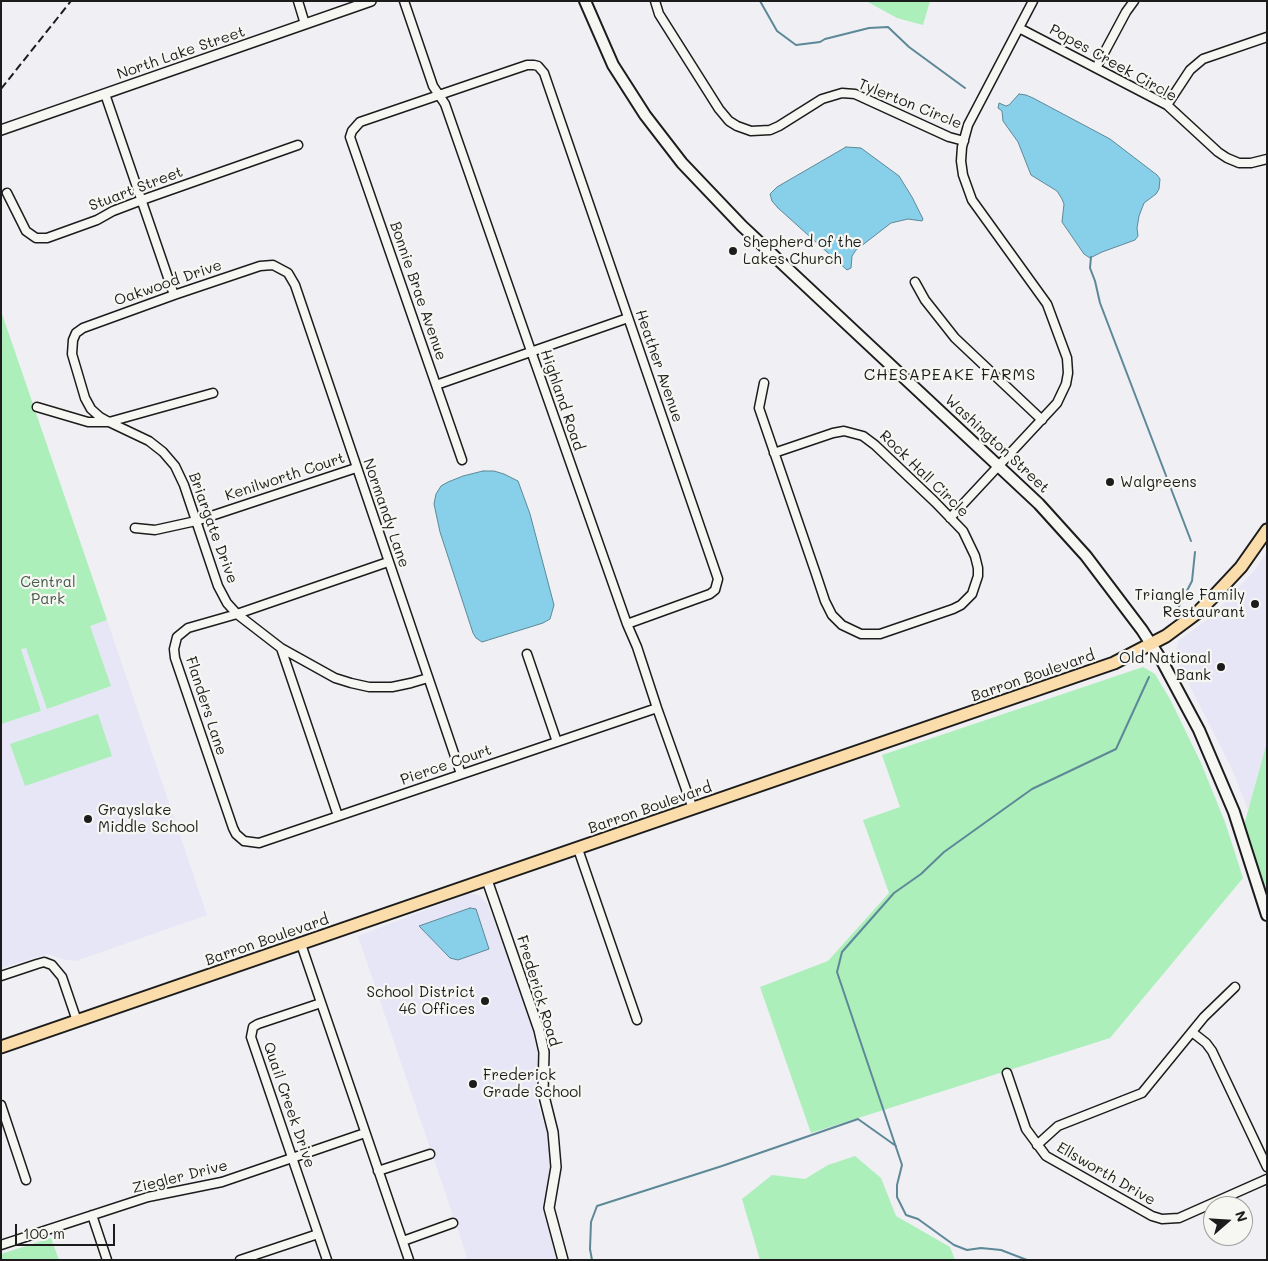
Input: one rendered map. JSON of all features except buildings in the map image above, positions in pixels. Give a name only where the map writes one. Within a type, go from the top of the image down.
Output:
[{"type":"main road","name":"Washington Street","points":[[585,1],[613,65],[645,115],[682,163],[742,226],[1039,504],[1086,556],[1152,645],[1199,730],[1234,812],[1267,915]]},
{"type":"main road","name":"Barron Boulevard","points":[[1,1047],[1041,690],[1114,663],[1152,645],[1196,613],[1241,567],[1267,530]]},
{"type":"street","points":[[298,1],[305,24]]},
{"type":"street","name":"North Lake Street","points":[[1,130],[371,1]]},
{"type":"street","name":"Highland Road","points":[[404,1],[433,86],[445,104],[693,809]]},
{"type":"street","name":"Tylerton Circle","points":[[655,1],[659,14],[718,109],[729,121],[737,126],[751,131],[770,130],[822,99],[842,93],[855,94],[948,136],[964,141]]},
{"type":"street","points":[[950,518],[1057,404],[1062,395],[1068,373],[1067,358],[1048,304],[972,200],[963,175],[961,161],[968,125],[1034,1]]},
{"type":"street","points":[[1096,68],[1126,12],[1134,1]]},
{"type":"street","name":"Popes Creek Circle","points":[[1019,28],[1167,105],[1227,158],[1251,163],[1267,159]]},
{"type":"street","points":[[1167,105],[1190,70],[1204,59],[1267,37]]},
{"type":"street","name":"Heather Avenue","points":[[440,95],[527,65],[538,66],[544,73],[718,579],[715,590],[710,594],[627,624]]},
{"type":"street","points":[[105,94],[174,295]]},
{"type":"street","name":"Bonnie Brae Avenue","points":[[440,95],[360,122],[352,131],[350,137],[355,156],[462,460]]},
{"type":"street","name":"Stuart Street","points":[[7,193],[26,231],[36,238],[47,238],[142,200],[298,145]]},
{"type":"street","name":"Oakwood Drive","points":[[72,340],[76,333],[83,328],[174,295],[260,266],[273,265],[278,267]]},
{"type":"street","name":"Normandy Lane","points":[[278,267],[288,273],[295,285],[461,774]]},
{"type":"street","points":[[914,282],[943,325],[955,338],[1042,420]]},
{"type":"street","points":[[436,385],[628,318]]},
{"type":"street","name":"Briargate Drive","points":[[72,340],[74,364],[85,398],[92,410],[108,422],[149,441],[163,452],[175,466],[196,520],[218,586],[226,603],[237,614],[281,648],[335,678],[370,687],[392,687],[428,678]]},
{"type":"street","points":[[764,383],[759,408],[774,453],[825,602],[832,615],[848,632],[880,634],[953,609],[966,601],[976,584],[984,589]]},
{"type":"street","points":[[108,422],[213,394]]},
{"type":"street","name":"Briargate Drive","points":[[37,407],[88,422],[108,422]]},
{"type":"street","name":"Rock Hall Circle","points":[[774,453],[844,431],[856,434],[875,445],[963,531],[975,556],[978,568],[976,584]]},
{"type":"street","name":"Kenilworth Court","points":[[135,528],[155,530],[196,520],[356,468]]},
{"type":"street","name":"Flanders Lane","points":[[244,841],[236,834],[233,828],[175,658],[174,649],[177,637],[188,628],[237,614],[388,562]]},
{"type":"street","points":[[281,648],[338,816]]},
{"type":"street","points":[[527,654],[557,742]]},
{"type":"street","name":"Pierce Court","points":[[244,841],[259,844],[657,708]]},
{"type":"street","points":[[578,849],[638,1020]]},
{"type":"street","name":"Frederick Road","points":[[487,880],[539,1030],[544,1052],[543,1092],[553,1132],[556,1167],[549,1208],[563,1260]]},
{"type":"street","points":[[301,944],[409,1260]]},
{"type":"street","points":[[1,976],[44,962],[52,965],[62,977],[77,1021]]},
{"type":"street","points":[[1036,1145],[1058,1126],[1142,1093],[1204,1016],[1235,987]]},
{"type":"street","name":"Quail Creek Drive","points":[[321,1003],[258,1024],[253,1027],[251,1037],[327,1260]]},
{"type":"street","points":[[1192,1032],[1206,1043],[1212,1051],[1267,1167]]},
{"type":"street","name":"Ellsworth Drive","points":[[1007,1073],[1026,1129],[1046,1156],[1152,1216],[1162,1219],[1180,1218],[1267,1179]]},
{"type":"street","points":[[1,1105],[26,1180]]},
{"type":"street","name":"Ziegler Drive","points":[[1,1246],[148,1198],[222,1182],[365,1133]]},
{"type":"street","points":[[378,1171],[430,1154]]},
{"type":"street","points":[[92,1215],[107,1260]]},
{"type":"street","points":[[403,1241],[453,1223]]},
{"type":"street","points":[[240,1260],[318,1234]]},
{"type":"shaded area","points":[[1267,551],[1267,742],[1248,810],[1232,769],[1175,657],[1178,641],[1212,616],[1255,570]]},
{"type":"shaded area","name":"Grayslake Middle School","points":[[107,620],[207,915],[76,961],[47,954],[1,968],[1,724],[41,711],[21,649]]},
{"type":"shaded area","name":"Frederick Grade School","points":[[467,894],[480,896],[488,905],[538,1035],[540,1056],[537,1102],[548,1134],[551,1161],[546,1216],[559,1260],[461,1260],[467,1257],[358,936]]},
{"type":"green space","points":[[866,1],[930,1],[923,25],[897,18]]},
{"type":"green space","name":"Central Park","points":[[1,311],[107,620],[90,626],[111,686],[47,709],[26,648],[21,649],[41,711],[1,724]]},
{"type":"green space","points":[[1143,667],[1155,674],[1171,701],[1201,763],[1225,822],[1243,878],[1110,1038],[811,1133],[760,987],[828,961],[889,893],[863,820],[900,807],[882,755]]},
{"type":"green space","points":[[98,714],[112,756],[25,786],[10,744]]},
{"type":"green space","points":[[1267,742],[1267,915],[1241,836]]},
{"type":"green space","points":[[855,1156],[881,1178],[896,1216],[950,1247],[955,1260],[760,1260],[742,1199],[772,1175],[805,1179],[828,1165]]},
{"type":"green space","points":[[51,1238],[59,1260],[1,1260],[1,1254]]},
{"type":"water","points":[[1019,94],[1033,98],[1110,139],[1157,175],[1160,179],[1159,189],[1156,194],[1144,203],[1139,216],[1138,236],[1135,240],[1090,258],[1084,254],[1062,222],[1064,204],[1062,199],[1057,191],[1031,175],[1018,142],[1003,121],[1002,111],[998,108],[999,103],[1006,106],[1009,105]]},
{"type":"water","points":[[846,147],[861,148],[899,176],[923,219],[922,221],[908,219],[891,223],[856,250],[852,256],[851,268],[847,270],[778,208],[772,201],[770,194],[777,187]]},
{"type":"water","points":[[483,471],[494,471],[518,481],[530,514],[554,605],[550,619],[543,623],[482,642],[473,633],[440,532],[434,504],[436,494],[441,486],[463,476]]},
{"type":"water","points":[[470,908],[476,909],[489,949],[458,960],[450,958],[419,926]]},
{"type":"waterway","points":[[760,1],[777,31],[796,45],[820,42],[825,39],[869,28],[888,27],[909,47],[965,88]]},
{"type":"waterway","points":[[1091,257],[1090,268],[1100,303],[1191,541]]},
{"type":"waterway","points":[[1177,610],[1192,581],[1195,552]]},
{"type":"waterway","points":[[1027,1260],[1001,1250],[981,1248],[967,1250],[954,1245],[918,1219],[906,1215],[897,1197],[897,1185],[902,1165],[837,972],[842,952],[894,893],[921,874],[944,852],[1032,789],[1116,749],[1149,677]]},
{"type":"waterway","points":[[592,1260],[590,1249],[591,1222],[597,1206],[722,1166],[858,1119],[896,1146]]},
{"type":"railway","points":[[1,89],[71,1]]},
{"type":"place","name":"Shepherd of the Lakes Church","points":[[733,251]]},
{"type":"place","name":"Walgreens","points":[[1110,482]]},
{"type":"place","name":"Triangle Family Restaurant","points":[[1255,604]]},
{"type":"place","name":"Old National Bank","points":[[1221,667]]},
{"type":"place","name":"Grayslake Middle School","points":[[88,819]]},
{"type":"place","name":"School District 46 Offices","points":[[485,1001]]},
{"type":"place","name":"Frederick Grade School","points":[[473,1084]]},
{"type":"district","name":"CHESAPEAKE FARMS","points":[[950,375]]}]
